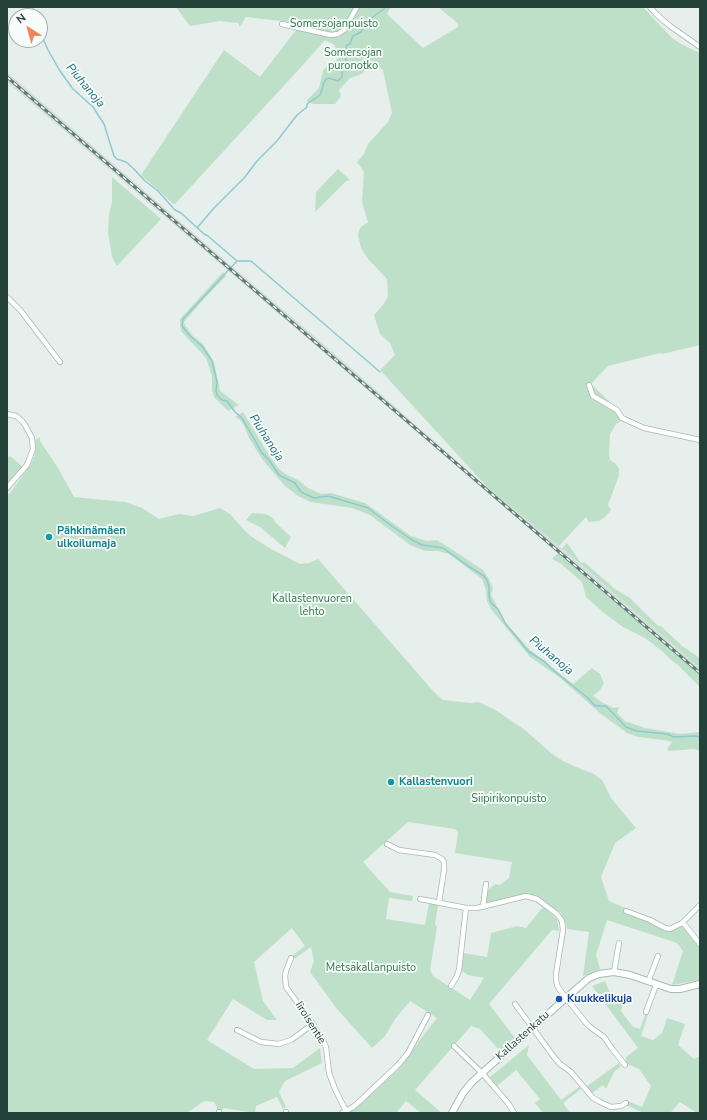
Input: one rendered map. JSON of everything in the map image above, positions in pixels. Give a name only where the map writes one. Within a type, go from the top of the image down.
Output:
[{"type":"street","points":[[282,24],[331,36],[344,30],[357,7]]},
{"type":"street","points":[[650,7],[670,26],[700,47]]},
{"type":"street","points":[[7,297],[21,311],[60,362]]},
{"type":"street","points":[[589,385],[593,396],[617,410],[622,418],[644,428],[700,440]]},
{"type":"street","points":[[7,414],[16,416],[25,425],[32,438],[33,449],[27,465],[7,488]]},
{"type":"street","points":[[387,844],[399,850],[435,855],[442,859],[444,862],[444,870],[439,902]]},
{"type":"street","points":[[483,907],[486,884]]},
{"type":"street","points":[[420,899],[466,908],[483,907],[526,896],[537,899],[557,914],[562,921],[563,930],[556,980],[560,990],[586,1024],[604,1037],[625,1065]]},
{"type":"street","points":[[626,911],[670,929],[682,923],[700,905]]},
{"type":"street","points":[[451,986],[456,978],[458,970],[466,908]]},
{"type":"street","points":[[682,923],[700,944]]},
{"type":"street","points":[[614,972],[619,943]]},
{"type":"street","points":[[648,982],[658,956]]},
{"type":"street","name":"Iiroisentie","points":[[291,958],[285,976],[286,987],[313,1024],[326,1047],[329,1073],[345,1112]]},
{"type":"street","name":"Kallastenkatu","points":[[452,1113],[463,1093],[472,1082],[590,978],[606,972],[614,972],[630,975],[671,989],[700,984]]},
{"type":"street","points":[[646,1012],[656,985]]},
{"type":"street","points":[[515,1004],[554,1057],[571,1072],[593,1098],[611,1107],[616,1107],[626,1103]]},
{"type":"street","points":[[345,1112],[360,1101],[404,1059],[428,1015]]},
{"type":"street","points":[[237,1030],[261,1042],[279,1044],[291,1040],[313,1024]]},
{"type":"street","points":[[454,1046],[482,1073],[508,1103],[514,1113]]},
{"type":"shaded area","points":[[7,72],[320,341],[489,489],[559,546],[700,668],[700,675],[7,82]]},
{"type":"green space","points":[[176,7],[391,7],[387,14],[423,48],[458,27],[458,24],[454,20],[438,7],[643,7],[672,38],[700,53],[700,345],[608,366],[591,384],[614,406],[615,412],[621,421],[616,424],[610,434],[610,460],[615,463],[619,469],[619,475],[608,505],[611,510],[605,517],[599,521],[589,522],[586,517],[559,546],[489,489],[380,370],[395,355],[390,343],[380,334],[374,315],[388,297],[387,279],[369,260],[361,248],[358,235],[360,228],[368,222],[362,202],[364,172],[357,162],[364,154],[368,144],[388,122],[392,113],[383,70],[371,61],[362,74],[350,78],[339,90],[341,96],[335,104],[314,104],[306,101],[319,88],[323,71],[327,66],[337,61],[335,45],[325,40],[175,204],[173,204],[141,175],[224,50],[260,77],[299,26],[290,22],[246,17],[240,27],[238,23],[220,21],[190,26]]},
{"type":"green space","points":[[338,169],[350,180],[345,182],[315,212],[316,192]]},
{"type":"green space","points":[[112,177],[161,219],[117,266],[112,257],[108,232],[109,214],[112,202]]},
{"type":"green space","points":[[223,272],[226,276],[184,322],[193,336],[203,344],[214,362],[220,391],[239,405],[228,411],[214,397],[212,390],[212,376],[206,358],[181,331],[180,324],[180,319]]},
{"type":"green space","points":[[243,412],[270,457],[279,469],[287,475],[321,494],[331,493],[365,503],[411,536],[426,541],[437,540],[483,570],[493,588],[491,595],[506,623],[529,649],[573,684],[592,668],[600,674],[604,683],[600,690],[593,696],[613,708],[619,707],[617,713],[625,721],[645,728],[680,734],[700,732],[700,751],[694,749],[669,751],[667,749],[672,742],[638,737],[627,733],[601,714],[559,677],[530,657],[491,609],[487,601],[486,590],[482,579],[449,554],[438,551],[425,551],[410,545],[370,515],[352,508],[311,502],[298,496],[285,486],[262,459],[249,438],[244,426],[240,420],[235,417]]},
{"type":"green space","points":[[40,437],[40,441],[58,468],[74,497],[125,502],[142,508],[159,519],[179,514],[193,516],[220,508],[230,514],[252,537],[271,549],[300,564],[309,563],[318,559],[434,692],[443,700],[471,703],[478,702],[494,709],[525,730],[551,753],[563,761],[594,774],[602,780],[611,798],[636,828],[615,843],[601,877],[609,901],[625,908],[623,913],[664,929],[673,930],[683,927],[700,949],[700,980],[672,985],[683,951],[677,943],[607,920],[596,955],[600,969],[583,976],[589,932],[567,929],[561,913],[539,897],[529,894],[486,903],[487,891],[495,884],[500,885],[509,878],[512,862],[455,853],[458,833],[455,829],[408,822],[363,862],[390,892],[413,896],[412,901],[389,898],[386,919],[425,925],[429,903],[438,905],[435,924],[437,927],[430,970],[433,976],[470,1000],[484,978],[468,975],[460,970],[463,953],[487,957],[491,933],[517,926],[526,928],[543,907],[557,919],[559,931],[552,930],[489,1004],[515,1038],[500,1051],[480,1029],[471,1026],[415,1090],[442,1113],[421,1113],[406,1101],[396,1113],[350,1113],[349,1111],[376,1090],[400,1068],[437,1018],[410,1001],[395,1019],[385,1036],[372,1048],[337,1009],[310,972],[314,961],[311,947],[294,959],[292,956],[305,946],[292,928],[254,962],[263,1001],[277,1020],[267,1020],[233,999],[207,1040],[254,1069],[293,1068],[320,1048],[322,1063],[285,1081],[279,1092],[286,1107],[283,1109],[277,1097],[256,1106],[255,1113],[223,1108],[222,1111],[217,1111],[217,1107],[214,1102],[204,1101],[187,1113],[7,1113],[7,495],[31,464],[36,449],[35,440]]},
{"type":"green space","points":[[10,456],[23,467],[7,485],[7,458]]},
{"type":"green space","points":[[252,513],[266,514],[273,518],[275,522],[291,537],[285,548],[260,527],[246,520]]},
{"type":"green space","points":[[567,543],[581,563],[584,562],[615,589],[630,598],[657,625],[662,627],[682,646],[700,658],[700,668],[562,548]]},
{"type":"green space","points":[[558,553],[700,675],[700,687],[662,651],[645,638],[623,627],[586,597],[582,582],[560,563],[552,559]]},
{"type":"green space","points":[[605,981],[613,1000],[624,1003],[621,1011],[633,1027],[640,1029],[646,1013],[648,1014],[641,1036],[653,1040],[662,1033],[667,1018],[685,1024],[678,1045],[694,1059],[700,1056],[700,1112],[697,1113],[680,1102],[670,1113],[644,1113],[626,1105],[627,1101],[642,1107],[651,1086],[639,1069],[625,1063],[626,1057],[638,1048],[592,986]]},
{"type":"green space","points":[[529,1045],[527,1055],[561,1100],[579,1087],[581,1089],[563,1103],[570,1113],[543,1113],[535,1103],[540,1099],[516,1070],[497,1086],[490,1077]]},
{"type":"green space","points":[[619,1063],[621,1066],[614,1072],[606,1089],[603,1085],[591,1094],[586,1087]]},
{"type":"waterway","points":[[197,228],[277,141],[297,115],[307,107],[307,104],[320,95],[326,79],[329,78],[338,81],[342,77],[342,71],[345,66],[347,45],[350,44],[353,36],[361,32],[370,19],[385,7]]},
{"type":"waterway","name":"Piuhanoja","points":[[47,48],[60,71],[73,89],[93,107],[104,124],[114,156],[117,159],[126,162],[145,181],[158,191],[175,210],[181,213],[237,261],[183,319],[182,326],[190,336],[202,346],[212,361],[217,382],[217,395],[222,400],[227,401],[235,412],[242,418],[262,453],[269,460],[279,475],[295,483],[301,492],[314,498],[328,496],[368,508],[412,540],[422,545],[443,548],[484,576],[489,587],[489,597],[491,603],[498,609],[505,623],[528,651],[545,662],[588,698],[594,705],[606,706],[626,727],[637,731],[667,734],[674,737],[700,737]]},
{"type":"waterway","points":[[237,261],[251,261],[380,372]]},
{"type":"railway","points":[[7,77],[700,673]]},
{"type":"place","name":"Pähkinämäen ulkoilumaja","points":[[49,537]]},
{"type":"place","name":"Kallastenvuori","points":[[391,782]]},
{"type":"place","name":"Kuukkelikuja","points":[[559,999]]},
{"type":"park label","name":"Somersojanpuisto","points":[[334,24]]},
{"type":"park label","name":"Somersojan puronotko","points":[[353,59]]},
{"type":"park label","name":"Kallastenvuoren lehto","points":[[312,605]]},
{"type":"park label","name":"Siipirikonpuisto","points":[[509,799]]},
{"type":"park label","name":"Metsäkallanpuisto","points":[[371,968]]}]
